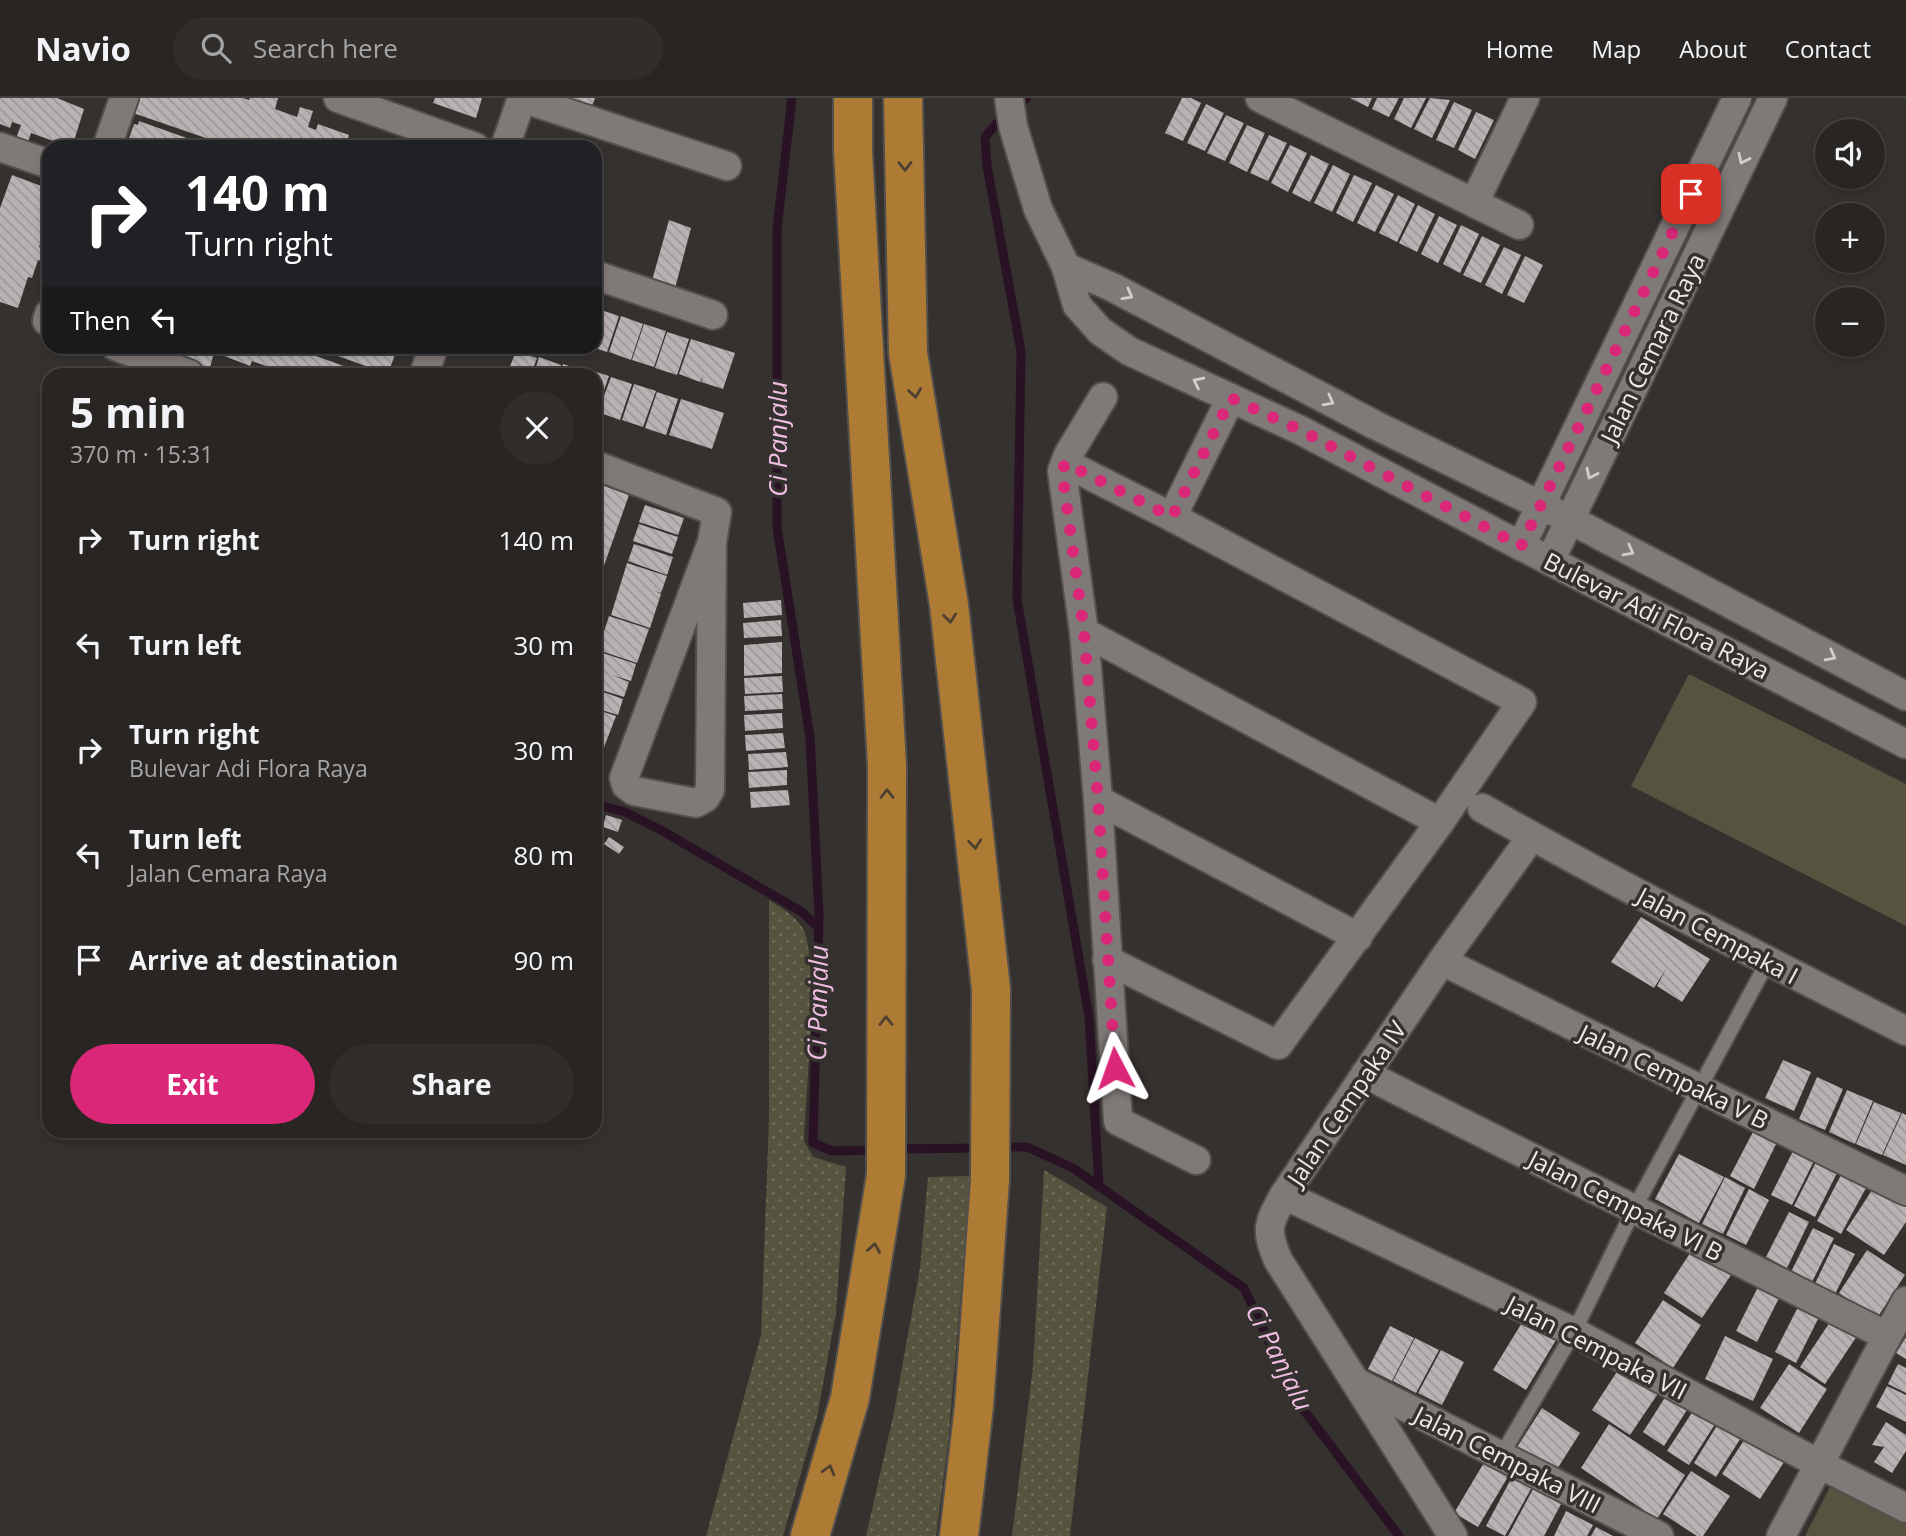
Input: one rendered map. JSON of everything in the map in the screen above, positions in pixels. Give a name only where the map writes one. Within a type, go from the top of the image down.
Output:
[{"type":"highway","points":[[810,1536],[850,1398],[886,1175],[887,766],[853,151],[853,98]]},
{"type":"highway","points":[[903,98],[908,353],[949,605],[991,989],[990,1180],[974,1406],[959,1536]]},
{"type":"street","points":[[109,140],[124,98]]},
{"type":"street","points":[[338,98],[455,140]]},
{"type":"street","points":[[507,140],[522,98],[727,166]]},
{"type":"street","name":"Bulevar Adi Flora Raya","points":[[1009,98],[1013,126],[1038,209],[1066,267],[1077,305],[1100,331],[1129,351],[1300,430],[1906,744]]},
{"type":"street","points":[[1260,98],[1519,225]]},
{"type":"street","points":[[1474,203],[1525,98]]},
{"type":"street","name":"Jalan Cemara Raya","points":[[1521,546],[1737,98]]},
{"type":"street","name":"Jalan Cemara Raya","points":[[1550,561],[1773,98]]},
{"type":"street","points":[[0,147],[42,162]]},
{"type":"street","name":"Bulevar Adi Flora Raya","points":[[1066,267],[1112,287],[1375,425],[1569,519],[1906,696]]},
{"type":"street","points":[[602,277],[713,316]]},
{"type":"street","points":[[136,354],[173,368]]},
{"type":"street","points":[[1103,397],[1062,471],[1084,632],[1098,800],[1118,1121],[1196,1160]]},
{"type":"street","points":[[1172,517],[1231,398]]},
{"type":"street","points":[[1065,463],[1522,702],[1440,822],[1278,1045],[1107,960]]},
{"type":"street","points":[[602,467],[717,512],[712,542],[710,790],[705,798],[696,803],[634,791],[626,785],[624,778],[712,542]]},
{"type":"street","points":[[1084,632],[1440,822]]},
{"type":"street","points":[[1098,800],[1358,937]]},
{"type":"street","name":"Jalan Cempaka I","points":[[1482,808],[1768,961],[1906,1031]]},
{"type":"street","name":"Jalan Cempaka IV","points":[[1356,1382],[1278,1260],[1269,1238],[1272,1217],[1284,1195],[1442,961],[1532,836]]},
{"type":"street","name":"Jalan Cempaka V B","points":[[1442,961],[1906,1191]]},
{"type":"street","name":"Jalan Cempaka VI B","points":[[1365,1074],[1887,1336]]},
{"type":"street","name":"Jalan Cempaka VII","points":[[1284,1195],[1574,1332],[1906,1508]]},
{"type":"street","points":[[1781,1536],[1906,1301]]},
{"type":"street","points":[[1356,1382],[1453,1536]]},
{"type":"street","name":"Jalan Cempaka VIII","points":[[1356,1382],[1659,1536]]},
{"type":"lane","points":[[1501,1456],[1574,1332],[1634,1209],[1768,961]]},
{"type":"shaded area","points":[[1689,674],[1906,784],[1906,926],[1631,786]]},
{"type":"shaded area","points":[[769,900],[799,923],[807,942],[811,996],[804,1141],[813,1157],[846,1167],[836,1313],[817,1417],[783,1536],[706,1536],[761,1335],[769,1118]]},
{"type":"shaded area","points":[[1044,1170],[1107,1207],[1070,1536],[1012,1536],[1033,1367]]},
{"type":"shaded area","points":[[971,1176],[948,1444],[936,1536],[866,1536],[893,1417],[920,1268],[928,1177]]},
{"type":"shaded area","points":[[1831,1485],[1906,1524],[1906,1536],[1805,1536]]},
{"type":"building","points":[[0,98],[57,98],[84,109],[74,140],[51,140],[31,133],[27,145],[15,141],[21,125],[12,122],[10,128],[0,124]]},
{"type":"building","points":[[138,98],[278,98],[275,109],[297,117],[300,107],[313,111],[308,127],[316,130],[318,124],[349,135],[348,140],[212,140],[133,113]]},
{"type":"building","points":[[435,98],[482,98],[476,118],[433,103]]},
{"type":"building","points":[[570,98],[595,98],[589,114],[568,106]]},
{"type":"building","points":[[1182,98],[1191,98],[1201,103],[1183,141],[1165,133]]},
{"type":"building","points":[[1350,98],[1372,98],[1368,107]]},
{"type":"building","points":[[1377,98],[1399,98],[1389,117],[1372,109]]},
{"type":"building","points":[[1404,98],[1426,98],[1411,128],[1394,119]]},
{"type":"building","points":[[1430,98],[1450,100],[1432,138],[1414,129]]},
{"type":"building","points":[[1454,102],[1472,110],[1454,148],[1436,140]]},
{"type":"building","points":[[1206,104],[1224,113],[1205,151],[1187,143]]},
{"type":"building","points":[[1476,112],[1494,120],[1475,159],[1458,150]]},
{"type":"building","points":[[1226,115],[1244,123],[1225,161],[1207,153]]},
{"type":"building","points":[[139,121],[192,140],[128,140],[134,124],[138,125]]},
{"type":"building","points":[[1247,125],[1265,133],[1247,172],[1229,163]]},
{"type":"building","points":[[1269,135],[1287,143],[1268,181],[1250,173]]},
{"type":"building","points":[[1290,145],[1307,153],[1288,192],[1271,183]]},
{"type":"building","points":[[1311,155],[1329,164],[1310,202],[1292,193]]},
{"type":"building","points":[[1333,165],[1350,174],[1332,212],[1314,203]]},
{"type":"building","points":[[12,175],[42,186],[42,239],[39,247],[42,248],[42,261],[38,260],[32,278],[28,277],[18,308],[0,302],[0,208]]},
{"type":"building","points":[[1354,175],[1372,183],[1353,222],[1336,213]]},
{"type":"building","points":[[1376,185],[1394,194],[1375,232],[1357,223]]},
{"type":"building","points":[[1398,195],[1415,204],[1397,242],[1379,233]]},
{"type":"building","points":[[1418,205],[1435,214],[1417,252],[1399,243]]},
{"type":"building","points":[[1439,216],[1457,225],[1438,263],[1421,254]]},
{"type":"building","points":[[669,220],[691,228],[674,292],[651,284]]},
{"type":"building","points":[[1461,225],[1479,234],[1460,273],[1443,264]]},
{"type":"building","points":[[1482,236],[1500,245],[1481,283],[1463,275]]},
{"type":"building","points":[[1504,247],[1521,255],[1502,294],[1485,285]]},
{"type":"building","points":[[1525,256],[1543,265],[1524,303],[1507,295]]},
{"type":"building","points":[[602,310],[619,316],[607,352],[602,350]]},
{"type":"building","points":[[621,316],[643,324],[631,360],[609,352]]},
{"type":"building","points":[[644,324],[666,331],[654,367],[632,360]]},
{"type":"building","points":[[667,332],[689,339],[677,375],[655,368]]},
{"type":"building","points":[[691,339],[735,353],[723,389],[701,382],[704,375],[700,382],[679,374]]},
{"type":"building","points":[[188,354],[214,354],[210,368],[186,360]]},
{"type":"building","points":[[219,354],[310,354],[349,368],[272,368],[252,361],[250,366]]},
{"type":"building","points":[[332,354],[395,354],[390,368],[371,368]]},
{"type":"building","points":[[515,354],[537,358],[533,368],[509,368]]},
{"type":"building","points":[[539,357],[561,365],[560,368],[536,368]]},
{"type":"building","points":[[602,374],[609,376],[602,396]]},
{"type":"building","points":[[611,377],[632,384],[620,420],[602,413],[602,401]]},
{"type":"building","points":[[634,384],[656,391],[643,427],[622,420]]},
{"type":"building","points":[[657,392],[678,399],[666,435],[645,428]]},
{"type":"building","points":[[681,399],[724,413],[712,449],[669,435]]},
{"type":"building","points":[[602,485],[629,495],[602,571]]},
{"type":"building","points":[[645,505],[684,518],[678,535],[639,522]]},
{"type":"building","points":[[639,524],[678,537],[672,554],[633,541]]},
{"type":"building","points":[[634,544],[673,557],[667,575],[628,561]]},
{"type":"building","points":[[627,563],[667,576],[661,593],[655,591],[661,594],[650,628],[611,615]]},
{"type":"building","points":[[781,600],[782,615],[744,618],[743,603]]},
{"type":"building","points":[[609,616],[649,629],[637,663],[602,651],[602,638]]},
{"type":"building","points":[[781,620],[782,636],[744,638],[743,623]]},
{"type":"building","points":[[782,642],[782,673],[744,676],[744,645]]},
{"type":"building","points":[[602,653],[636,664],[631,681],[612,675],[629,682],[624,697],[602,690]]},
{"type":"building","points":[[782,676],[783,692],[745,694],[744,678]]},
{"type":"building","points":[[602,692],[623,699],[618,715],[602,710]]},
{"type":"building","points":[[782,694],[783,709],[745,711],[744,696]]},
{"type":"building","points":[[602,711],[616,716],[602,753]]},
{"type":"building","points":[[782,713],[783,728],[745,731],[744,715]]},
{"type":"building","points":[[783,733],[785,748],[746,751],[745,735]]},
{"type":"building","points":[[786,752],[788,767],[749,770],[748,754]]},
{"type":"building","points":[[787,770],[787,785],[749,788],[748,772]]},
{"type":"building","points":[[788,790],[790,805],[751,808],[750,792]]},
{"type":"building","points":[[606,815],[622,820],[618,832],[603,827]]},
{"type":"building","points":[[609,837],[624,847],[619,854],[604,844]]},
{"type":"building","points":[[1641,917],[1710,959],[1682,1002],[1657,986],[1666,969],[1654,988],[1611,962]]},
{"type":"building","points":[[1783,1060],[1811,1072],[1794,1111],[1765,1098]]},
{"type":"building","points":[[1817,1077],[1843,1089],[1825,1130],[1799,1119]]},
{"type":"building","points":[[1847,1090],[1873,1101],[1855,1144],[1829,1132]]},
{"type":"building","points":[[1874,1102],[1901,1113],[1882,1155],[1856,1144]]},
{"type":"building","points":[[1902,1113],[1906,1115],[1906,1165],[1883,1155]]},
{"type":"building","points":[[1755,1128],[1778,1140],[1754,1189],[1730,1176]]},
{"type":"building","points":[[1794,1149],[1815,1159],[1792,1205],[1771,1195]]},
{"type":"building","points":[[1679,1154],[1724,1177],[1699,1223],[1655,1199]]},
{"type":"building","points":[[1817,1160],[1838,1171],[1815,1217],[1794,1206]]},
{"type":"building","points":[[1841,1175],[1866,1188],[1841,1234],[1817,1221]]},
{"type":"building","points":[[1725,1177],[1745,1188],[1723,1234],[1702,1224]]},
{"type":"building","points":[[1874,1187],[1906,1207],[1906,1222],[1884,1255],[1846,1230]]},
{"type":"building","points":[[1749,1189],[1769,1200],[1746,1245],[1726,1235]]},
{"type":"building","points":[[1789,1212],[1809,1222],[1787,1268],[1766,1257]]},
{"type":"building","points":[[1813,1228],[1834,1238],[1811,1284],[1790,1274]]},
{"type":"building","points":[[1834,1244],[1855,1254],[1832,1300],[1812,1290]]},
{"type":"building","points":[[1692,1250],[1731,1275],[1702,1318],[1664,1293]]},
{"type":"building","points":[[1867,1250],[1905,1275],[1877,1318],[1839,1293]]},
{"type":"building","points":[[1759,1285],[1780,1296],[1757,1342],[1736,1331]]},
{"type":"building","points":[[1663,1300],[1701,1325],[1673,1368],[1635,1343]]},
{"type":"building","points":[[1798,1307],[1819,1317],[1796,1363],[1775,1352]]},
{"type":"building","points":[[1834,1316],[1859,1333],[1825,1384],[1800,1367]]},
{"type":"building","points":[[1523,1321],[1556,1340],[1526,1390],[1493,1370]]},
{"type":"building","points":[[1390,1326],[1414,1338],[1392,1381],[1368,1369]]},
{"type":"building","points":[[1725,1336],[1773,1359],[1753,1401],[1705,1379]]},
{"type":"building","points":[[1906,1337],[1906,1359],[1896,1353]]},
{"type":"building","points":[[1415,1338],[1439,1350],[1416,1393],[1393,1381]]},
{"type":"building","points":[[1441,1350],[1464,1362],[1442,1405],[1418,1393]]},
{"type":"building","points":[[1789,1364],[1827,1389],[1799,1433],[1760,1408]]},
{"type":"building","points":[[1898,1364],[1906,1368],[1906,1393],[1888,1384]]},
{"type":"building","points":[[1620,1367],[1659,1392],[1630,1435],[1592,1410]]},
{"type":"building","points":[[1887,1386],[1906,1395],[1906,1422],[1876,1407]]},
{"type":"building","points":[[1671,1388],[1692,1402],[1664,1446],[1643,1432]]},
{"type":"building","points":[[1542,1408],[1580,1433],[1552,1477],[1514,1452]]},
{"type":"building","points":[[1695,1408],[1717,1421],[1689,1465],[1667,1451]]},
{"type":"building","points":[[1721,1419],[1744,1433],[1716,1477],[1694,1463]]},
{"type":"building","points":[[1886,1422],[1906,1435],[1906,1451],[1892,1473],[1874,1462],[1884,1447],[1872,1445]]},
{"type":"building","points":[[1609,1424],[1685,1475],[1657,1519],[1581,1468]]},
{"type":"building","points":[[1750,1431],[1788,1456],[1760,1499],[1722,1474]]},
{"type":"building","points":[[1485,1461],[1509,1475],[1478,1527],[1454,1513]]},
{"type":"building","points":[[1691,1471],[1730,1496],[1703,1536],[1697,1536],[1663,1514]]},
{"type":"building","points":[[1512,1477],[1532,1487],[1505,1536],[1486,1526]]},
{"type":"building","points":[[1533,1489],[1561,1504],[1544,1536],[1508,1536]]},
{"type":"building","points":[[1566,1511],[1593,1525],[1587,1536],[1554,1536]]},
{"type":"building","points":[[1596,1527],[1613,1536],[1591,1536]]},
{"type":"waterway","name":"Ci Panjalu","points":[[792,98],[777,229],[777,527],[810,737],[819,915],[813,1143],[832,1151],[878,1150]]},
{"type":"waterway","points":[[1027,98],[998,122],[985,137],[987,166],[1021,351],[1017,599],[1089,1017],[1099,1187]]},
{"type":"waterway","points":[[602,806],[625,812],[659,829],[802,912],[819,928]]},
{"type":"waterway","name":"Ci Panjalu","points":[[1000,1147],[1027,1147],[1073,1168],[1244,1288],[1297,1401],[1399,1536]]},
{"type":"waterway","name":"Ci Panjalu","points":[[895,1149],[983,1148]]},
{"type":"route","points":[[1115,1068],[1098,800],[1084,632],[1062,471],[1065,463],[1172,517],[1231,398],[1300,430],[1521,546],[1691,194]]}]
